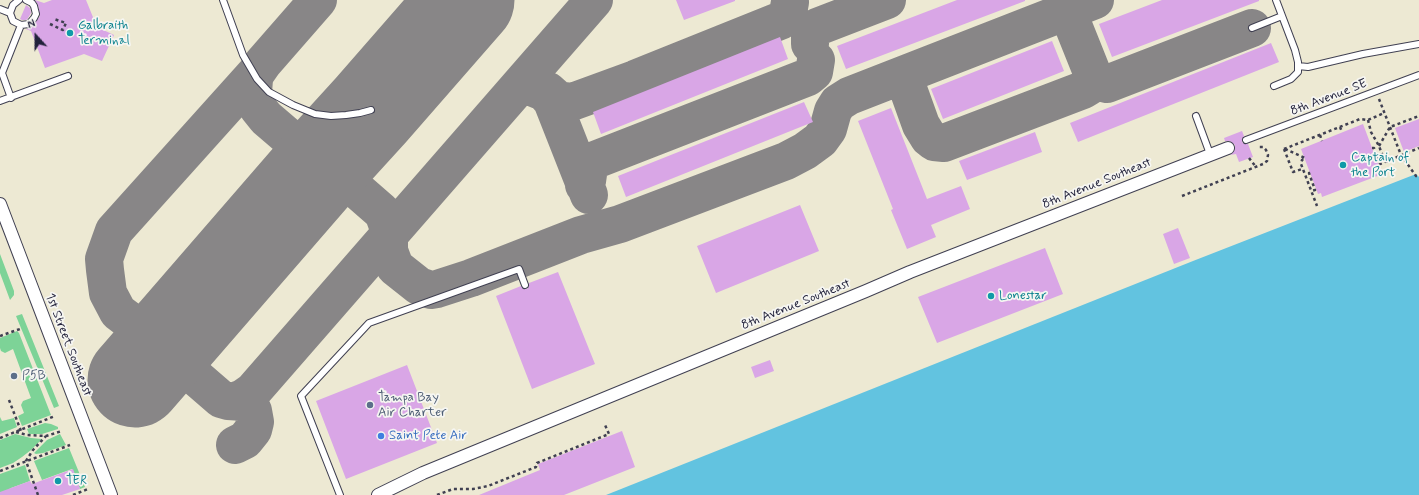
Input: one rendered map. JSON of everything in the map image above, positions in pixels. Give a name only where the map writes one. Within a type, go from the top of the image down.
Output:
[{"type":"street","name":"8th Avenue Southeast","points":[[378,495],[423,473],[910,272],[1228,148]]},
{"type":"street","name":"1st Street Southeast","points":[[0,204],[110,495]]},
{"type":"lane","points":[[16,1],[10,13],[13,21],[20,25],[29,24],[34,18],[36,10],[28,0]]},
{"type":"lane","points":[[223,0],[243,55],[257,79],[269,92],[293,105],[315,114],[331,116],[346,115],[371,110]]},
{"type":"lane","points":[[1274,86],[1291,78],[1298,72],[1298,62],[1295,50],[1276,0]]},
{"type":"lane","points":[[0,9],[10,13]]},
{"type":"lane","points":[[1252,28],[1282,16]]},
{"type":"lane","points":[[11,98],[2,74],[20,25]]},
{"type":"lane","points":[[1298,66],[1308,67],[1363,54],[1419,44]]},
{"type":"lane","name":"8th Avenue SE","points":[[1246,140],[1419,75]]},
{"type":"lane","points":[[0,101],[68,76]]},
{"type":"lane","points":[[1196,116],[1210,154]]},
{"type":"lane","points":[[340,495],[301,396],[369,324],[519,269],[525,284]]},
{"type":"path","points":[[50,24],[63,30],[66,24],[54,19]]},
{"type":"path","points":[[1376,92],[1401,155],[1416,176],[1419,176]]},
{"type":"path","points":[[1284,149],[1360,119],[1368,120],[1384,113]]},
{"type":"path","points":[[1379,146],[1390,128],[1419,116]]},
{"type":"path","points":[[1368,120],[1371,132],[1379,146],[1385,162]]},
{"type":"path","points":[[1340,127],[1342,132]]},
{"type":"path","points":[[1367,134],[1371,132]]},
{"type":"path","points":[[1320,135],[1322,141]]},
{"type":"path","points":[[1182,196],[1256,167],[1267,161],[1268,155],[1263,147],[1259,146],[1254,148]]},
{"type":"path","points":[[1372,148],[1374,148],[1380,164],[1419,148]]},
{"type":"path","points":[[1284,149],[1293,172],[1302,169]]},
{"type":"path","points":[[1284,149],[1304,158],[1300,162],[1317,206]]},
{"type":"path","points":[[1249,158],[1256,167]]},
{"type":"path","points":[[1310,173],[1315,190],[1311,191]]},
{"type":"path","points":[[0,336],[20,329]]},
{"type":"path","points":[[9,400],[21,432]]},
{"type":"path","points":[[21,432],[55,416]]},
{"type":"path","points":[[437,495],[453,489],[488,486],[536,468],[537,463],[609,434],[605,425]]},
{"type":"path","points":[[0,438],[15,432],[46,436],[62,431]]},
{"type":"path","points":[[26,461],[33,450],[46,436]]},
{"type":"path","points":[[0,471],[70,445]]},
{"type":"path","points":[[26,461],[38,495]]},
{"type":"path","points":[[73,495],[88,490]]},
{"type":"green space","points":[[0,254],[14,291],[14,295],[10,300],[0,273]]},
{"type":"green space","points":[[22,314],[59,406],[54,408],[16,316]]},
{"type":"green space","points":[[17,331],[51,415],[22,426],[18,416],[24,413],[21,405],[23,401],[31,398],[13,349],[5,353],[1,351],[0,348],[0,338]]},
{"type":"green space","points":[[0,417],[2,421],[14,418],[17,427],[0,434]]},
{"type":"green space","points":[[45,423],[58,427],[58,429],[42,434],[29,434],[27,429]]},
{"type":"green space","points":[[15,434],[42,439],[22,457],[13,463],[0,468],[0,440]]},
{"type":"green space","points":[[60,434],[66,445],[43,453],[34,453],[47,440]]},
{"type":"green space","points":[[69,448],[85,487],[80,489],[72,469],[42,480],[34,461]]},
{"type":"green space","points":[[25,465],[30,481],[11,488],[0,495],[0,474]]},
{"type":"water","points":[[1416,174],[1419,177],[1419,495],[606,495],[1193,261]]},
{"type":"building","name":"Galbraith Terminal","points":[[35,0],[44,3],[52,0],[86,0],[97,27],[114,35],[102,61],[84,54],[45,68],[31,31],[26,29],[32,27],[40,16],[38,5]]},
{"type":"building","points":[[676,0],[735,0],[735,1],[684,20]]},
{"type":"building","points":[[957,0],[1025,1],[846,69],[837,46]]},
{"type":"building","points":[[1162,0],[1259,1],[1112,57],[1099,24]]},
{"type":"building","points":[[26,5],[30,8],[31,13],[27,20],[22,20],[20,19]]},
{"type":"building","points":[[780,37],[788,59],[601,134],[593,112]]},
{"type":"building","points":[[1052,41],[1064,71],[943,119],[931,89]]},
{"type":"building","points":[[1271,43],[1279,62],[1078,142],[1070,123]]},
{"type":"building","points":[[804,102],[813,122],[626,197],[618,176]]},
{"type":"building","points":[[891,108],[927,199],[961,186],[970,209],[931,225],[936,237],[907,249],[891,210],[893,209],[858,121]]},
{"type":"building","points":[[1419,119],[1419,146],[1404,152],[1395,128]]},
{"type":"building","name":"Captain of the Port","points":[[1363,124],[1380,169],[1378,170],[1380,175],[1322,197],[1321,193],[1318,194],[1301,149]]},
{"type":"building","points":[[1242,131],[1244,136],[1242,142],[1248,144],[1253,157],[1239,162],[1236,154],[1230,155],[1235,150],[1235,145],[1230,141],[1225,141],[1224,138]]},
{"type":"building","points":[[1035,132],[1042,152],[967,180],[959,161]]},
{"type":"building","points":[[800,205],[819,251],[716,293],[697,246]]},
{"type":"building","points":[[1178,228],[1190,258],[1174,264],[1163,234]]},
{"type":"building","name":"Lonestar","points":[[1045,248],[1063,294],[937,343],[918,297]]},
{"type":"building","points":[[558,272],[595,364],[532,389],[496,296],[521,286],[524,289],[527,289],[529,283]]},
{"type":"building","points":[[770,360],[774,371],[755,378],[751,367]]},
{"type":"building","points":[[407,365],[437,443],[346,479],[316,401]]},
{"type":"building","points":[[622,431],[635,467],[564,495],[479,495],[540,470],[538,464]]},
{"type":"building","name":"TER","points":[[73,469],[80,489],[62,495],[0,495],[0,492],[30,481],[32,484]]},
{"type":"taxiway","points":[[188,317],[171,328],[155,329],[134,324],[118,312],[108,293],[104,259],[114,231],[256,73],[318,0]]},
{"type":"taxiway","points":[[235,401],[243,398],[253,391],[594,0]]},
{"type":"taxiway","points":[[810,44],[810,35],[817,27],[887,0]]},
{"type":"taxiway","points":[[1063,0],[1093,75],[1099,82],[1107,84],[1252,28]]},
{"type":"taxiway","points":[[342,177],[384,215],[389,229],[389,251],[395,267],[419,286],[431,290],[437,289],[471,278],[581,235],[620,224],[786,161],[805,151],[820,140],[828,129],[833,111],[838,103],[849,96],[1095,0]]},
{"type":"taxiway","points":[[548,91],[557,99],[572,102],[635,79],[782,20],[788,13],[790,2]]},
{"type":"taxiway","points":[[584,185],[587,181],[589,167],[595,160],[808,77],[814,72],[816,60]]},
{"type":"taxiway","points":[[915,71],[909,76],[907,86],[921,125],[929,138],[934,142],[944,143],[1083,90],[1088,87],[1091,80],[1091,70]]},
{"type":"taxiway","points":[[256,73],[253,93],[258,108],[266,118],[287,136]]},
{"type":"taxiway","points":[[534,88],[544,92],[552,101],[589,195]]},
{"type":"taxiway","points":[[300,189],[303,167],[293,145],[287,136],[302,143],[324,147],[336,144],[350,133]]},
{"type":"taxiway","points":[[180,327],[175,350],[184,367],[221,399],[244,402],[253,411],[255,422],[253,430],[245,440],[235,445]]},
{"type":"runway","points":[[135,380],[467,0]]},
{"type":"place","name":"Galbraith Terminal","points":[[70,33]]},
{"type":"place","name":"Captain of the Port","points":[[1343,165]]},
{"type":"place","name":"Lonestar","points":[[991,296]]},
{"type":"place","name":"P5B","points":[[14,376]]},
{"type":"place","name":"Tampa Bay Air Charter","points":[[370,405]]},
{"type":"place","name":"Saint Pete Air","points":[[381,436]]},
{"type":"place","name":"TER","points":[[58,481]]}]
